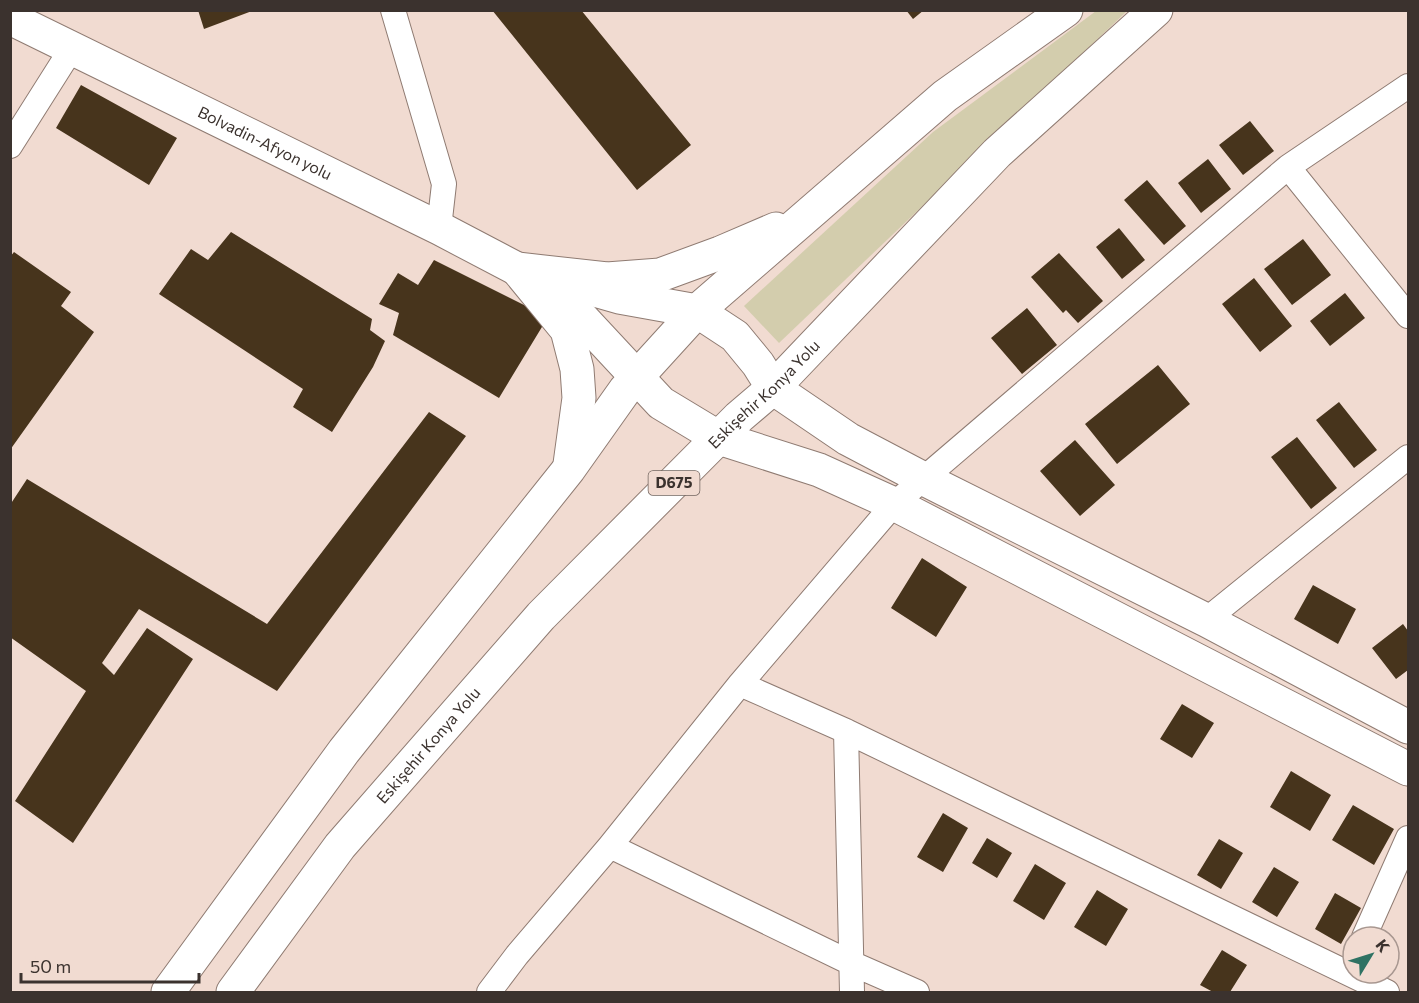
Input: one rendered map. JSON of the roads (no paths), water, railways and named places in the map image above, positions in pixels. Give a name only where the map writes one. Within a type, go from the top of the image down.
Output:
[{"type":"main road","points":[[168,993],[344,751],[569,469],[625,390],[697,311],[945,96],[1066,10]]},
{"type":"main road","name":"Eskişehir Konya Yolu","points":[[233,993],[340,846],[541,616],[739,417],[773,388],[997,153],[1156,10]]},
{"type":"main road","name":"Bolvadin-Afyon yolu","points":[[10,18],[518,269]]},
{"type":"main road","points":[[518,269],[607,279],[660,275],[720,254],[807,216]]},
{"type":"main road","points":[[518,269],[619,297],[697,311],[735,336],[758,364],[773,388],[848,439],[1206,620],[1408,727]]},
{"type":"main road","points":[[518,269],[580,316],[661,403],[719,438],[819,470],[894,504],[1404,756]]},
{"type":"main road","points":[[518,269],[567,330],[577,369],[579,398],[569,469]]},
{"type":"street","points":[[393,10],[444,184],[439,228]]},
{"type":"street","points":[[10,146],[72,48]]},
{"type":"street","points":[[489,993],[740,684],[894,504],[1288,167],[1408,86]]},
{"type":"street","points":[[1288,167],[1408,316]]},
{"type":"street","points":[[1206,620],[1408,457]]},
{"type":"street","points":[[740,684],[846,730],[1341,973]]},
{"type":"street","points":[[846,730],[852,993]]},
{"type":"street","points":[[1369,925],[1408,838]]},
{"type":"street","points":[[610,846],[917,993]]},
{"type":"street","points":[[1369,985],[1388,993]]}]
